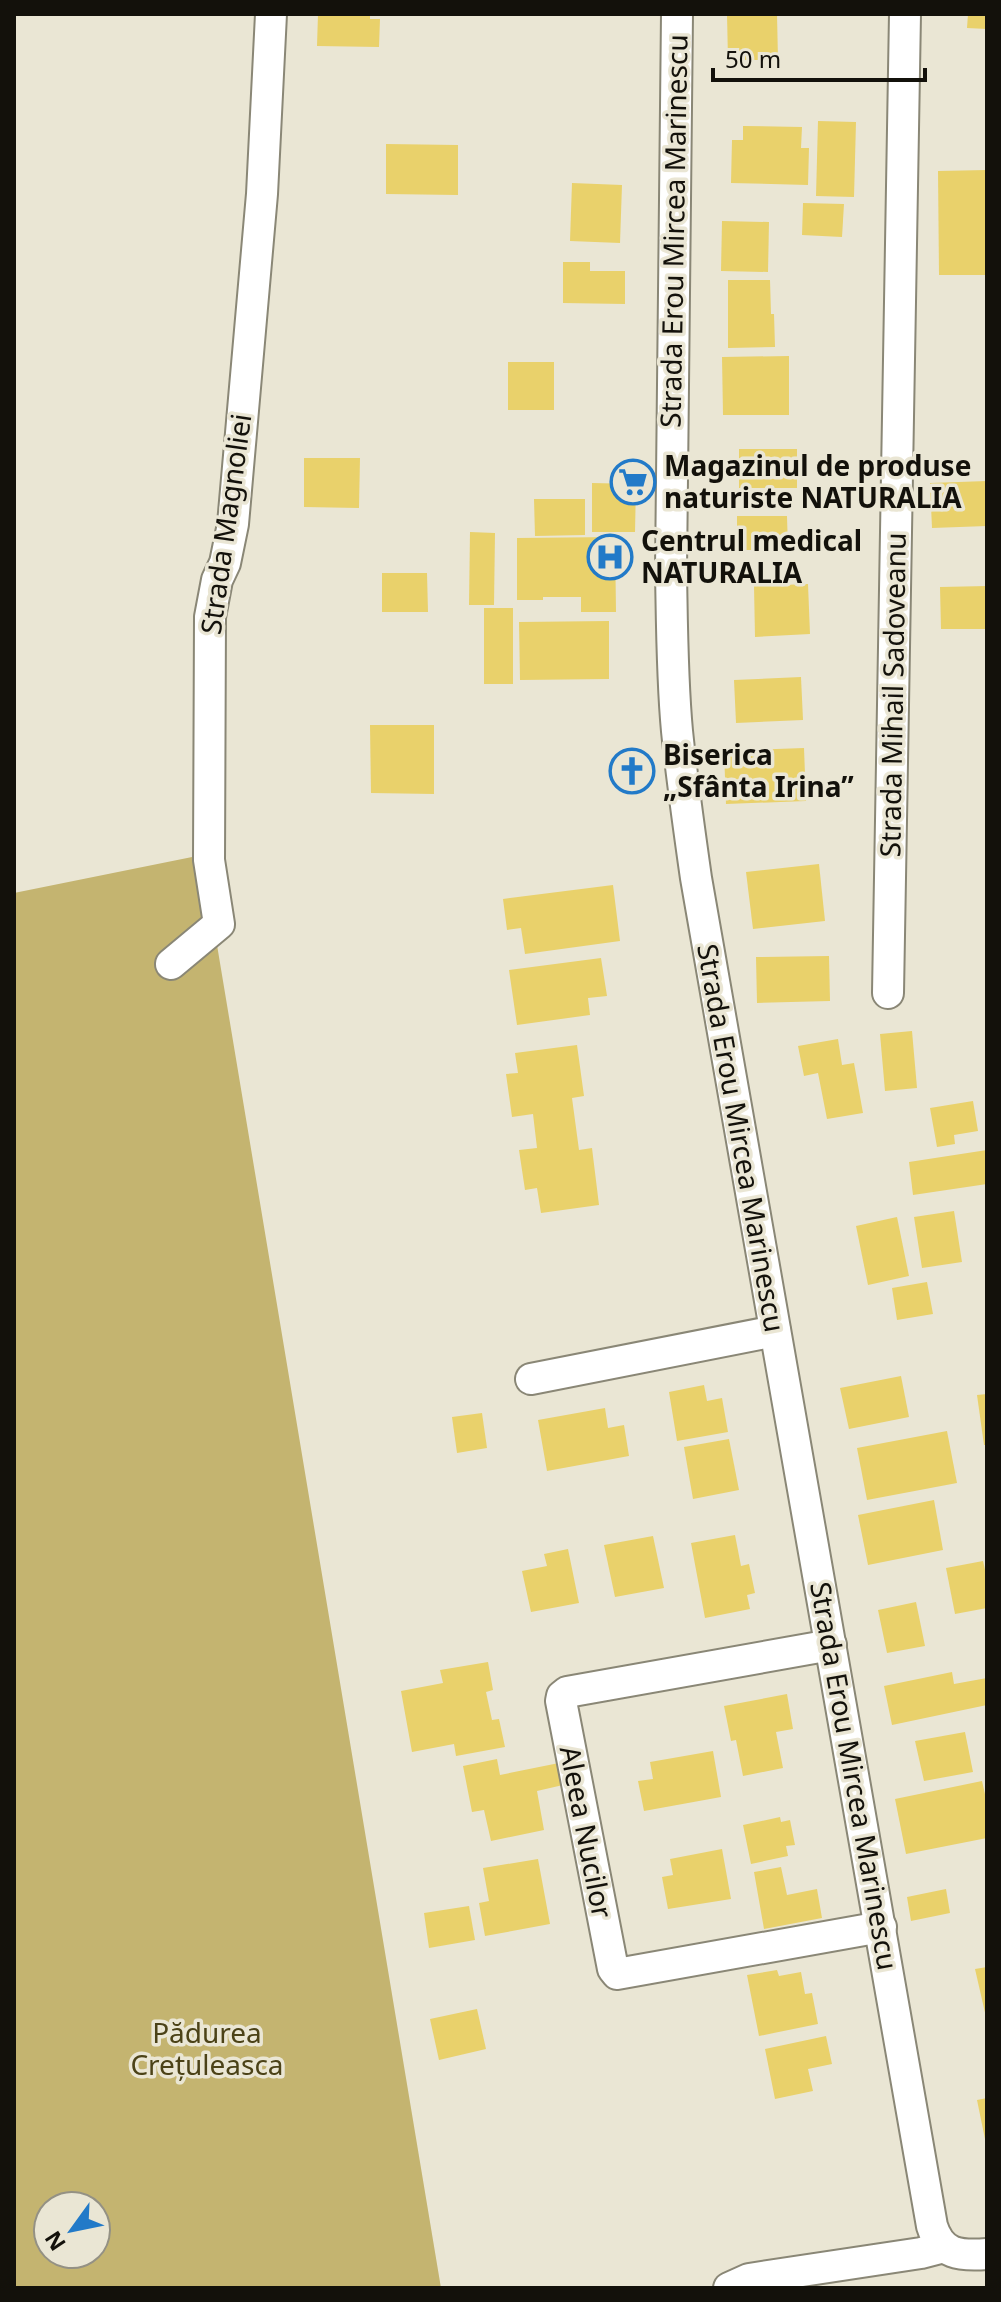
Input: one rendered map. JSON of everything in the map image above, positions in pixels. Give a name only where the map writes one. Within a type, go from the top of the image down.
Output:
[{"type":"street","name":"Strada Magnoliei","points":[[171,964],[219,924],[209,860],[210,617],[233,524],[262,194],[271,14]]},
{"type":"street","name":"Strada Erou Mircea Marinescu","points":[[677,14],[671,571],[677,730],[696,878],[932,2226],[944,2247]]},
{"type":"street","name":"Strada Mihail Sadoveanu","points":[[888,993],[905,14]]},
{"type":"street","points":[[531,1379],[775,1331]]},
{"type":"street","name":"Aleea Nucilor","points":[[831,1645],[567,1692],[561,1701],[613,1969],[617,1974],[881,1927]]},
{"type":"street","points":[[729,2288],[749,2279],[944,2247],[955,2253],[987,2254]]},
{"type":"green space","name":"Pădurea Crețuleasca","points":[[202,855],[441,2288],[14,2288],[14,893]]},
{"type":"building","points":[[318,14],[370,14],[370,19],[380,19],[379,47],[317,46]]},
{"type":"building","points":[[727,14],[777,14],[778,60],[728,60]]},
{"type":"building","points":[[968,14],[987,14],[987,29],[967,28]]},
{"type":"building","points":[[818,121],[856,122],[854,197],[816,196]]},
{"type":"building","points":[[743,126],[802,127],[801,148],[809,148],[808,185],[731,183],[732,140],[743,140]]},
{"type":"building","points":[[386,144],[458,145],[458,195],[386,194]]},
{"type":"building","points":[[987,170],[987,275],[939,275],[938,171]]},
{"type":"building","points":[[572,183],[622,185],[620,243],[570,241]]},
{"type":"building","points":[[803,203],[844,204],[842,237],[802,235]]},
{"type":"building","points":[[722,221],[769,222],[768,272],[721,271]]},
{"type":"building","points":[[563,262],[590,262],[590,271],[625,271],[625,304],[563,303]]},
{"type":"building","points":[[728,280],[770,280],[775,347],[728,348]]},
{"type":"building","points":[[789,356],[789,415],[723,415],[722,357]]},
{"type":"building","points":[[508,362],[554,362],[554,410],[508,410]]},
{"type":"building","points":[[739,449],[797,449],[797,488],[739,488]]},
{"type":"building","points":[[304,458],[360,458],[359,508],[304,507]]},
{"type":"building","points":[[987,481],[987,526],[932,528],[930,483]]},
{"type":"building","points":[[592,483],[636,484],[635,532],[592,532]]},
{"type":"building","points":[[534,499],[585,499],[585,535],[535,536]]},
{"type":"building","points":[[737,516],[787,516],[788,550],[737,550]]},
{"type":"building","points":[[470,532],[495,533],[494,605],[469,605]]},
{"type":"building","points":[[615,537],[616,612],[581,612],[581,597],[517,600],[517,538]]},
{"type":"building","points":[[382,573],[427,573],[428,612],[382,612]]},
{"type":"building","points":[[808,584],[810,634],[755,637],[754,586]]},
{"type":"building","points":[[987,586],[987,629],[941,629],[940,587]]},
{"type":"building","points":[[484,608],[513,608],[513,684],[484,684]]},
{"type":"building","points":[[609,621],[609,679],[520,680],[519,622]]},
{"type":"building","points":[[801,677],[803,720],[736,723],[734,680]]},
{"type":"building","points":[[370,725],[434,725],[434,794],[371,793]]},
{"type":"building","points":[[804,748],[806,801],[726,804],[724,751]]},
{"type":"building","points":[[819,864],[825,921],[753,929],[746,872]]},
{"type":"building","points":[[613,885],[620,941],[525,954],[521,928],[507,930],[503,899]]},
{"type":"building","points":[[829,956],[830,1001],[757,1003],[756,957]]},
{"type":"building","points":[[601,958],[607,996],[588,998],[590,1015],[517,1025],[509,970]]},
{"type":"building","points":[[912,1031],[917,1088],[885,1091],[880,1034]]},
{"type":"building","points":[[838,1039],[842,1065],[854,1063],[863,1113],[827,1119],[818,1073],[804,1076],[798,1046]]},
{"type":"building","points":[[577,1045],[584,1096],[572,1098],[579,1150],[592,1148],[599,1205],[541,1213],[537,1188],[525,1190],[519,1150],[537,1148],[533,1114],[512,1117],[506,1074],[518,1073],[515,1053]]},
{"type":"building","points":[[973,1101],[978,1131],[954,1135],[955,1144],[937,1147],[930,1108]]},
{"type":"building","points":[[987,1150],[987,1184],[913,1195],[909,1162]]},
{"type":"building","points":[[954,1211],[962,1262],[922,1268],[914,1217]]},
{"type":"building","points":[[897,1217],[909,1276],[868,1285],[856,1226]]},
{"type":"building","points":[[927,1282],[933,1314],[897,1320],[892,1288]]},
{"type":"building","points":[[901,1376],[909,1417],[849,1429],[840,1388]]},
{"type":"building","points":[[704,1385],[707,1401],[722,1398],[728,1432],[677,1441],[669,1392]]},
{"type":"building","points":[[987,1394],[987,1445],[984,1445],[977,1395]]},
{"type":"building","points":[[605,1408],[608,1428],[624,1425],[629,1456],[547,1471],[538,1420]]},
{"type":"building","points":[[482,1413],[487,1448],[457,1453],[452,1417]]},
{"type":"building","points":[[947,1431],[957,1483],[867,1500],[857,1448]]},
{"type":"building","points":[[729,1439],[739,1490],[693,1499],[684,1447]]},
{"type":"building","points":[[934,1500],[943,1550],[868,1565],[858,1515]]},
{"type":"building","points":[[735,1535],[741,1566],[749,1564],[755,1593],[747,1595],[750,1609],[705,1618],[691,1543]]},
{"type":"building","points":[[653,1536],[664,1588],[615,1597],[604,1545]]},
{"type":"building","points":[[568,1549],[579,1603],[531,1612],[522,1571],[547,1566],[544,1554]]},
{"type":"building","points":[[983,1561],[987,1578],[987,1608],[955,1614],[946,1568]]},
{"type":"building","points":[[916,1602],[925,1646],[887,1653],[878,1610]]},
{"type":"building","points":[[488,1662],[493,1690],[486,1692],[492,1720],[499,1719],[505,1747],[456,1756],[454,1744],[412,1752],[401,1691],[443,1683],[440,1670]]},
{"type":"building","points":[[952,1672],[954,1684],[987,1678],[987,1705],[892,1725],[884,1686]]},
{"type":"building","points":[[787,1694],[793,1729],[776,1732],[783,1768],[743,1776],[736,1740],[731,1741],[724,1706]]},
{"type":"building","points":[[965,1732],[973,1772],[924,1781],[915,1741]]},
{"type":"building","points":[[713,1751],[721,1797],[644,1811],[638,1781],[653,1779],[650,1762]]},
{"type":"building","points":[[497,1759],[500,1775],[559,1763],[563,1785],[537,1791],[544,1830],[491,1841],[484,1810],[472,1812],[463,1766]]},
{"type":"building","points":[[982,1781],[987,1803],[987,1838],[906,1854],[895,1799]]},
{"type":"building","points":[[780,1817],[781,1822],[790,1820],[795,1845],[786,1846],[788,1856],[751,1864],[743,1825]]},
{"type":"building","points":[[722,1849],[731,1899],[668,1909],[662,1877],[673,1875],[670,1859]]},
{"type":"building","points":[[538,1859],[550,1924],[485,1936],[479,1903],[489,1901],[483,1868]]},
{"type":"building","points":[[781,1867],[787,1895],[817,1889],[822,1918],[764,1929],[754,1872]]},
{"type":"building","points":[[946,1889],[950,1913],[911,1921],[907,1897]]},
{"type":"building","points":[[469,1906],[475,1940],[429,1948],[424,1913]]},
{"type":"building","points":[[987,1967],[987,2017],[986,2017],[975,1969]]},
{"type":"building","points":[[777,1970],[779,1976],[801,1972],[805,1994],[812,1993],[818,2024],[759,2036],[747,1975]]},
{"type":"building","points":[[477,2009],[486,2049],[439,2060],[430,2019]]},
{"type":"building","points":[[826,2036],[832,2064],[808,2069],[813,2091],[775,2099],[765,2049]]},
{"type":"building","points":[[987,2098],[987,2144],[986,2144],[977,2100]]},
{"type":"place","name":"Magazinul de produse naturiste NATURALIA","points":[[633,482]]},
{"type":"place","name":"Centrul medical NATURALIA","points":[[610,557]]},
{"type":"place","name":"Biserica „Sfânta Irina”","points":[[632,771]]}]
